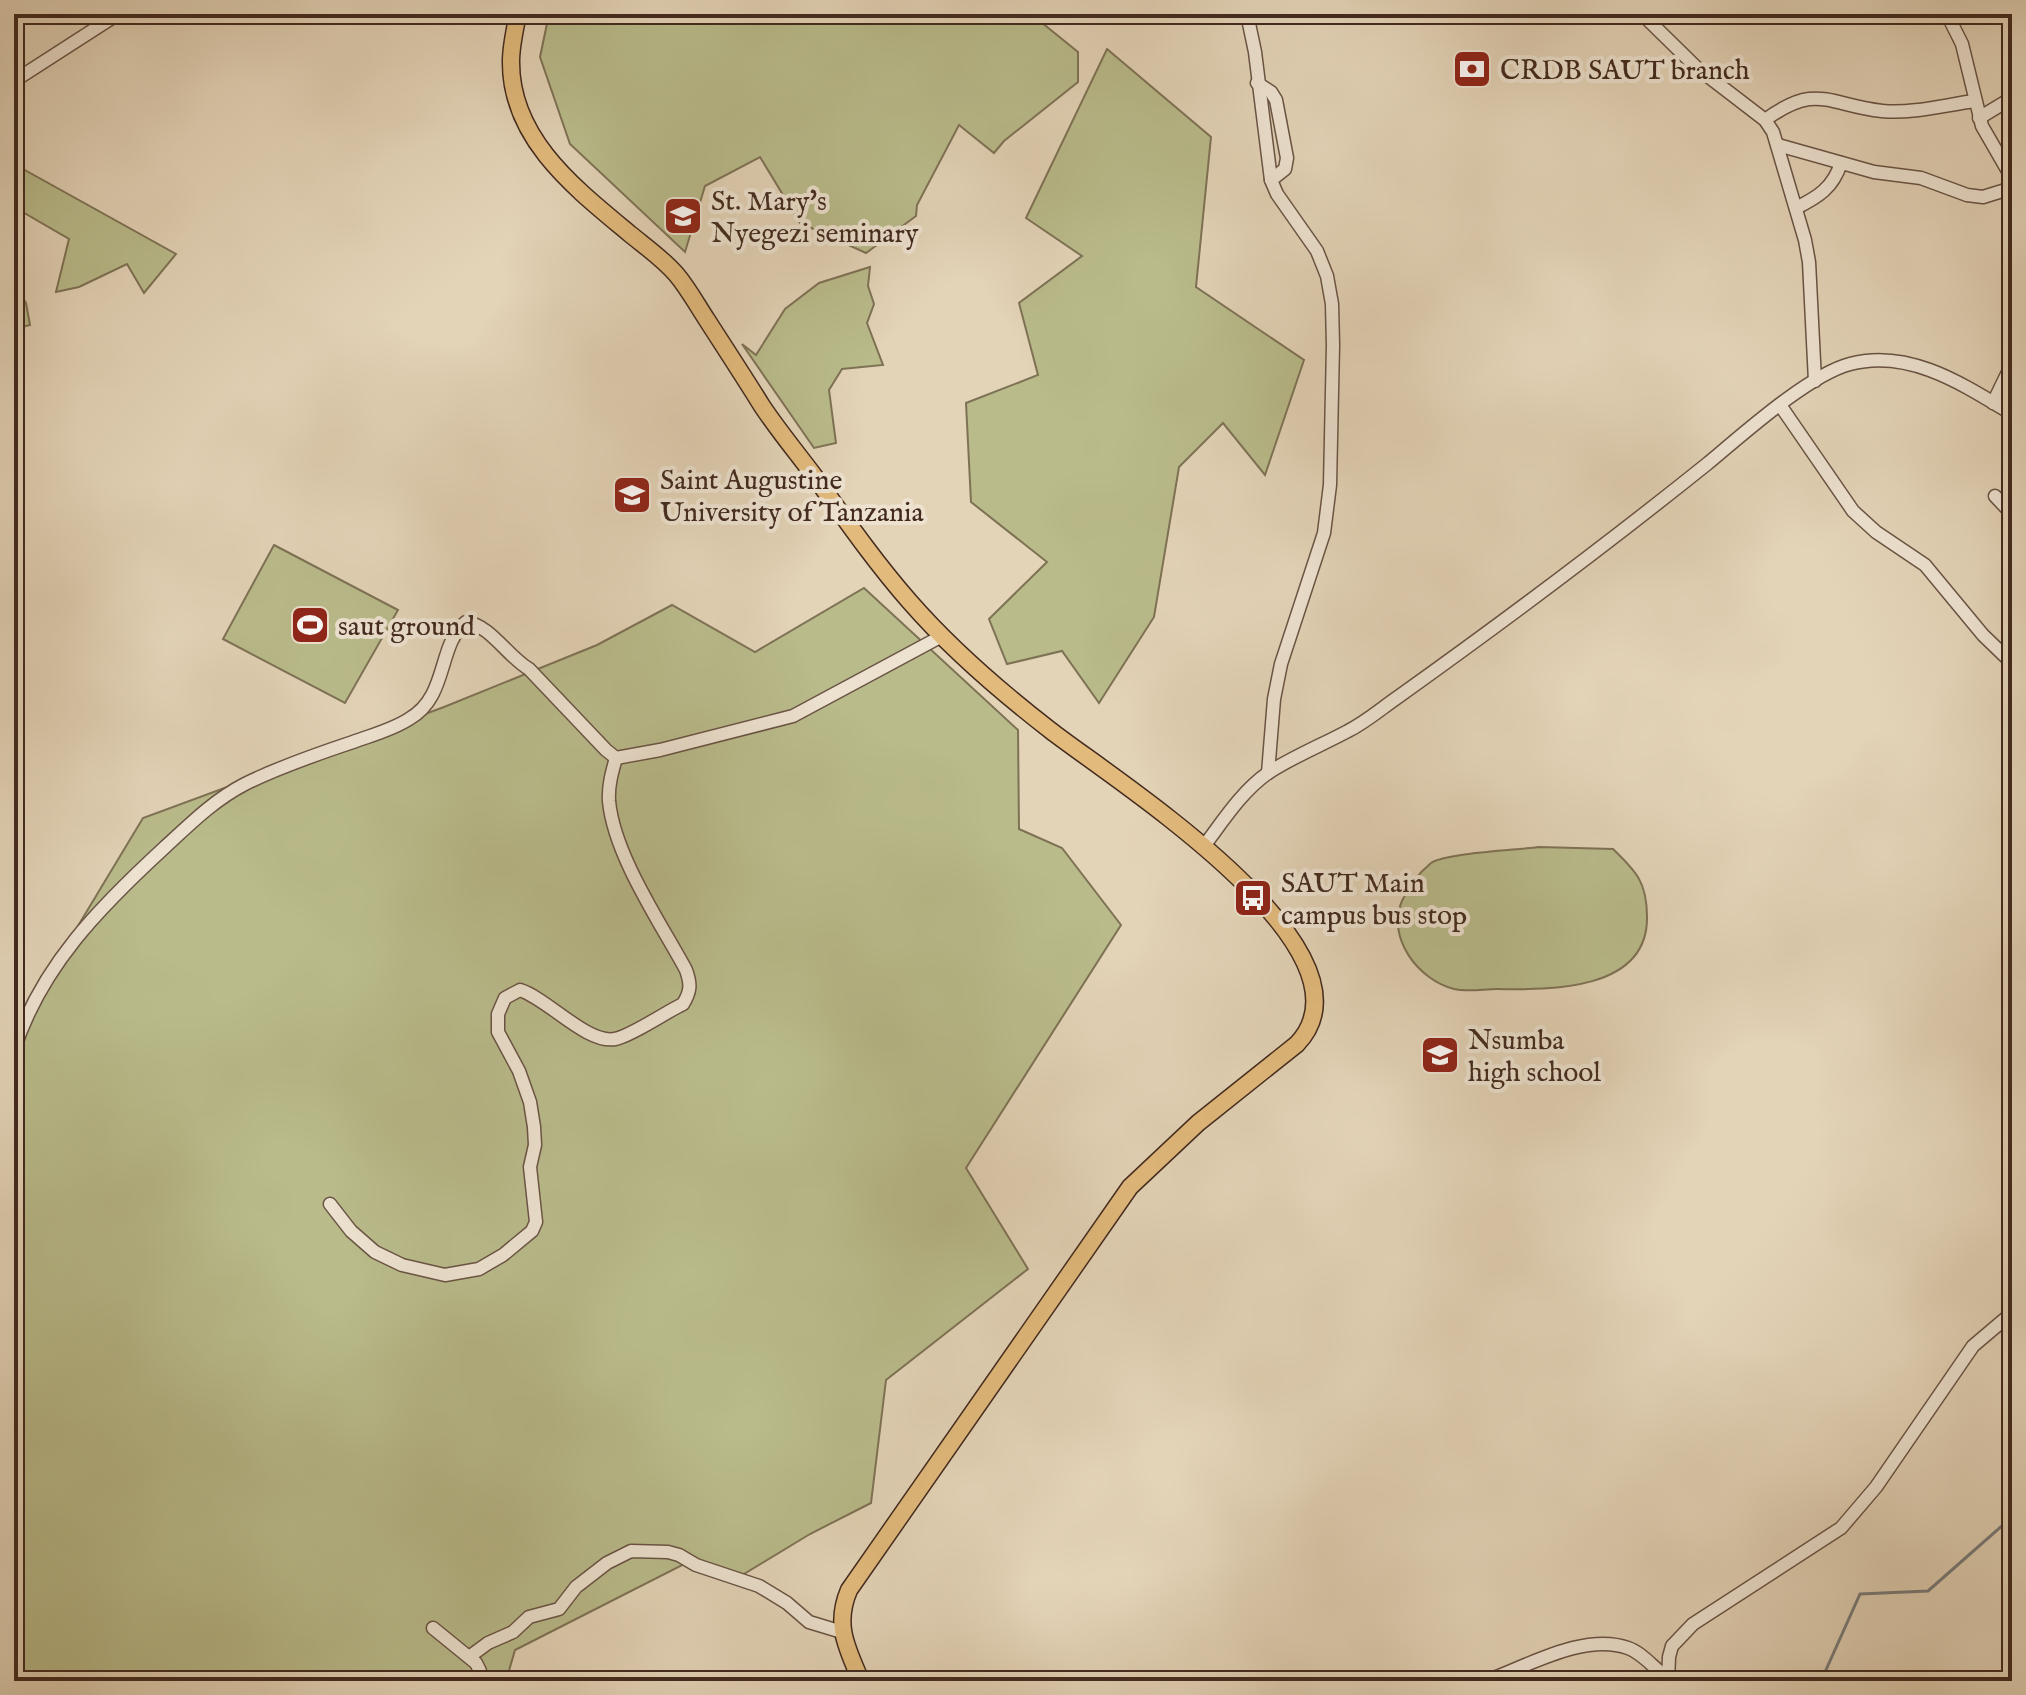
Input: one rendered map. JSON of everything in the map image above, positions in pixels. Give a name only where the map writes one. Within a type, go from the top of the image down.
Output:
[{"type":"main road","points":[[518,14],[511,58],[514,87],[527,126],[547,158],[578,190],[674,272],[765,410],[875,560],[942,636],[1049,730],[1204,846],[1269,910],[1298,950],[1316,992],[1312,1022],[1306,1035],[1286,1055],[1198,1123],[1130,1187],[849,1590],[842,1606],[842,1632],[861,1681]]},
{"type":"street","points":[[14,81],[118,14]]},
{"type":"street","points":[[1247,14],[1255,52],[1271,180],[1277,194],[1317,251],[1327,276],[1332,304],[1330,485],[1324,533],[1281,664],[1274,699],[1268,773]]},
{"type":"street","points":[[1642,14],[1696,67],[1765,120],[1778,145],[1809,262],[1815,381]]},
{"type":"street","points":[[1947,14],[1962,44],[1979,118],[2012,178]]},
{"type":"street","points":[[1257,83],[1271,92],[1276,100],[1286,164],[1280,175],[1271,180]]},
{"type":"street","points":[[1979,118],[2012,98]]},
{"type":"street","points":[[1765,120],[1791,102],[1804,99],[1844,101],[1883,111],[1974,101]]},
{"type":"street","points":[[1268,159],[1281,134]]},
{"type":"street","points":[[1778,145],[1874,172],[1921,178],[1967,195],[1983,197],[2012,188]]},
{"type":"street","points":[[1796,208],[1826,190],[1841,163]]},
{"type":"street","points":[[1204,846],[1237,802],[1268,773],[1353,729],[1588,557],[1780,405],[1815,381],[1850,364],[1897,361],[1931,370],[2012,414]]},
{"type":"street","points":[[1993,403],[2012,364]]},
{"type":"street","points":[[1780,405],[1853,511],[1876,532],[1925,565],[1983,635],[2012,663]]},
{"type":"street","points":[[1995,496],[2012,514]]},
{"type":"street","points":[[14,1050],[23,1020],[58,959],[124,885],[222,797],[288,766],[383,732],[411,718],[430,701],[454,636],[466,622],[481,627],[529,669],[616,758],[793,716],[942,636]]},
{"type":"street","points":[[330,1204],[351,1231],[375,1252],[402,1265],[445,1275],[479,1269],[503,1255],[532,1231],[536,1222],[530,1167],[535,1145],[530,1102],[519,1071],[498,1032],[498,1014],[505,998],[520,990],[535,995],[603,1040],[617,1039],[683,1004],[691,982],[629,863],[613,823],[609,798],[610,778],[616,758]]},
{"type":"street","points":[[1668,1680],[1672,1646],[1693,1624],[1841,1528],[1876,1487],[1973,1346],[2012,1313]]},
{"type":"street","points":[[469,1657],[488,1643],[513,1632],[529,1617],[559,1609],[576,1587],[607,1563],[631,1551],[679,1555],[696,1565],[759,1586],[787,1603],[809,1622],[842,1632]]},
{"type":"street","points":[[433,1628],[469,1657],[480,1671],[478,1681]]},
{"type":"street","points":[[1486,1681],[1541,1657],[1571,1648],[1607,1645],[1633,1650],[1668,1680]]},
{"type":"green space","points":[[549,14],[1031,14],[1078,52],[1078,82],[1004,141],[994,153],[959,125],[917,205],[916,216],[866,253],[800,223],[760,157],[705,186],[685,252],[570,144],[540,57]]},
{"type":"green space","points":[[1107,49],[1211,137],[1196,287],[1304,360],[1265,475],[1223,423],[1179,467],[1154,617],[1099,703],[1062,651],[1007,664],[989,619],[1047,562],[971,502],[966,403],[1038,375],[1019,303],[1082,256],[1026,218]]},
{"type":"green space","points":[[14,164],[176,254],[144,293],[127,264],[79,287],[56,292],[69,239],[14,207]]},
{"type":"green space","points":[[870,267],[868,286],[874,304],[867,323],[883,365],[842,369],[829,390],[836,443],[814,448],[742,344],[756,355],[785,309],[819,283]]},
{"type":"green space","points":[[14,285],[26,303],[30,325],[14,329]]},
{"type":"green space","name":"saut ground","points":[[274,545],[398,610],[345,703],[223,639]]},
{"type":"green space","points":[[864,588],[1018,730],[1019,829],[1062,848],[1121,925],[966,1168],[1028,1269],[886,1380],[871,1503],[810,1534],[739,1577],[686,1563],[515,1650],[506,1681],[14,1681],[14,1032],[143,818],[444,707],[597,645],[672,605],[755,652]]},
{"type":"green space","points":[[1539,847],[1613,849],[1634,872],[1643,887],[1647,917],[1643,941],[1631,960],[1614,973],[1592,981],[1543,989],[1454,989],[1428,977],[1408,955],[1398,929],[1402,901],[1414,880],[1431,863],[1439,860]]},
{"type":"waterway","points":[[1821,1681],[1860,1594],[1928,1591],[2012,1517]]},
{"type":"place","name":"CRDB SAUT branch","points":[[1472,69]]},
{"type":"place","name":"St. Mary's Nyegezi seminary","points":[[683,216]]},
{"type":"place","name":"Saint Augustine University of Tanzania","points":[[632,495]]},
{"type":"place","name":"saut ground","points":[[310,625]]},
{"type":"place","name":"SAUT Main campus bus stop","points":[[1253,898]]},
{"type":"place","name":"Nsumba high school","points":[[1440,1055]]}]
